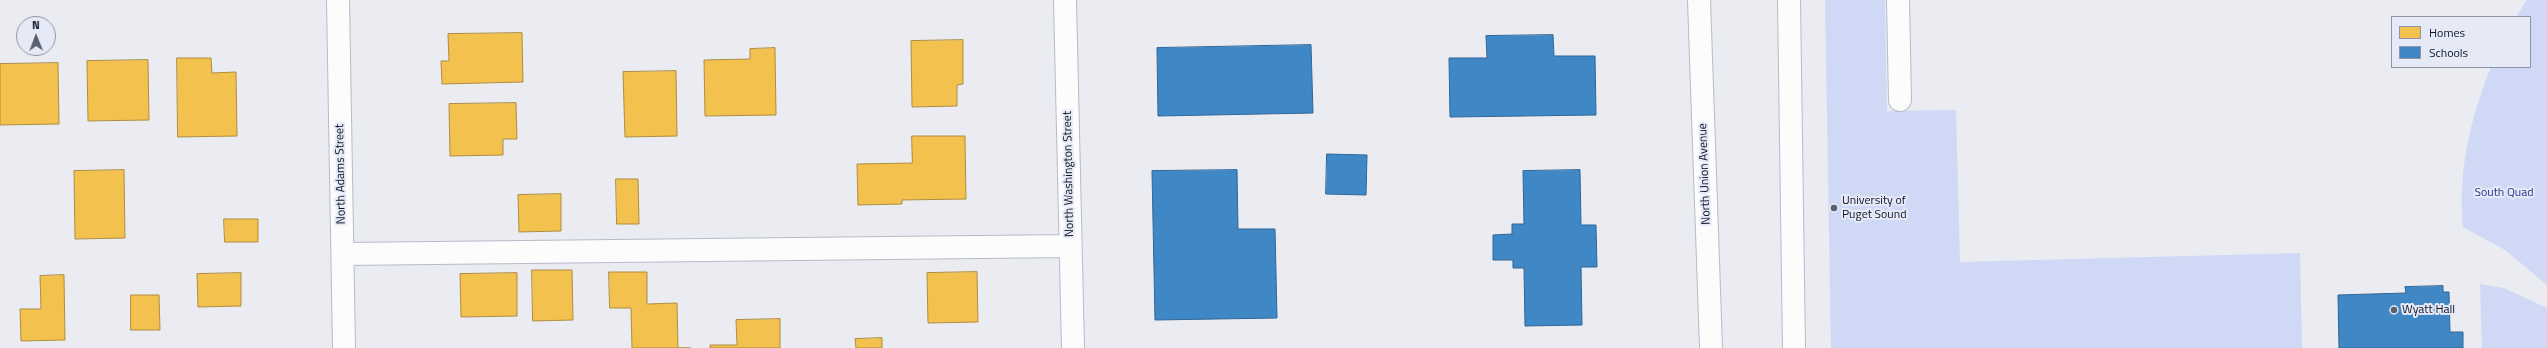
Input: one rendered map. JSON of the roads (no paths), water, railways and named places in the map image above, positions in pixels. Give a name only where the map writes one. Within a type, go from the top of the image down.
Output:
[{"type":"street","name":"North Adams Street","points":[[338,0],[344,348]]},
{"type":"street","name":"North Washington Street","points":[[1065,0],[1073,348]]},
{"type":"street","name":"North Union Avenue","points":[[1699,0],[1711,348]]},
{"type":"street","points":[[1789,0],[1794,348]]},
{"type":"street","points":[[1898,0],[1900,100]]},
{"type":"street","points":[[343,254],[1070,246]]},
{"type":"place","name":"University of Puget Sound","points":[[1834,208]]},
{"type":"place","name":"Wyatt Hall","points":[[2394,310]]},
{"type":"park label","name":"South Quad","points":[[2504,193]]}]
